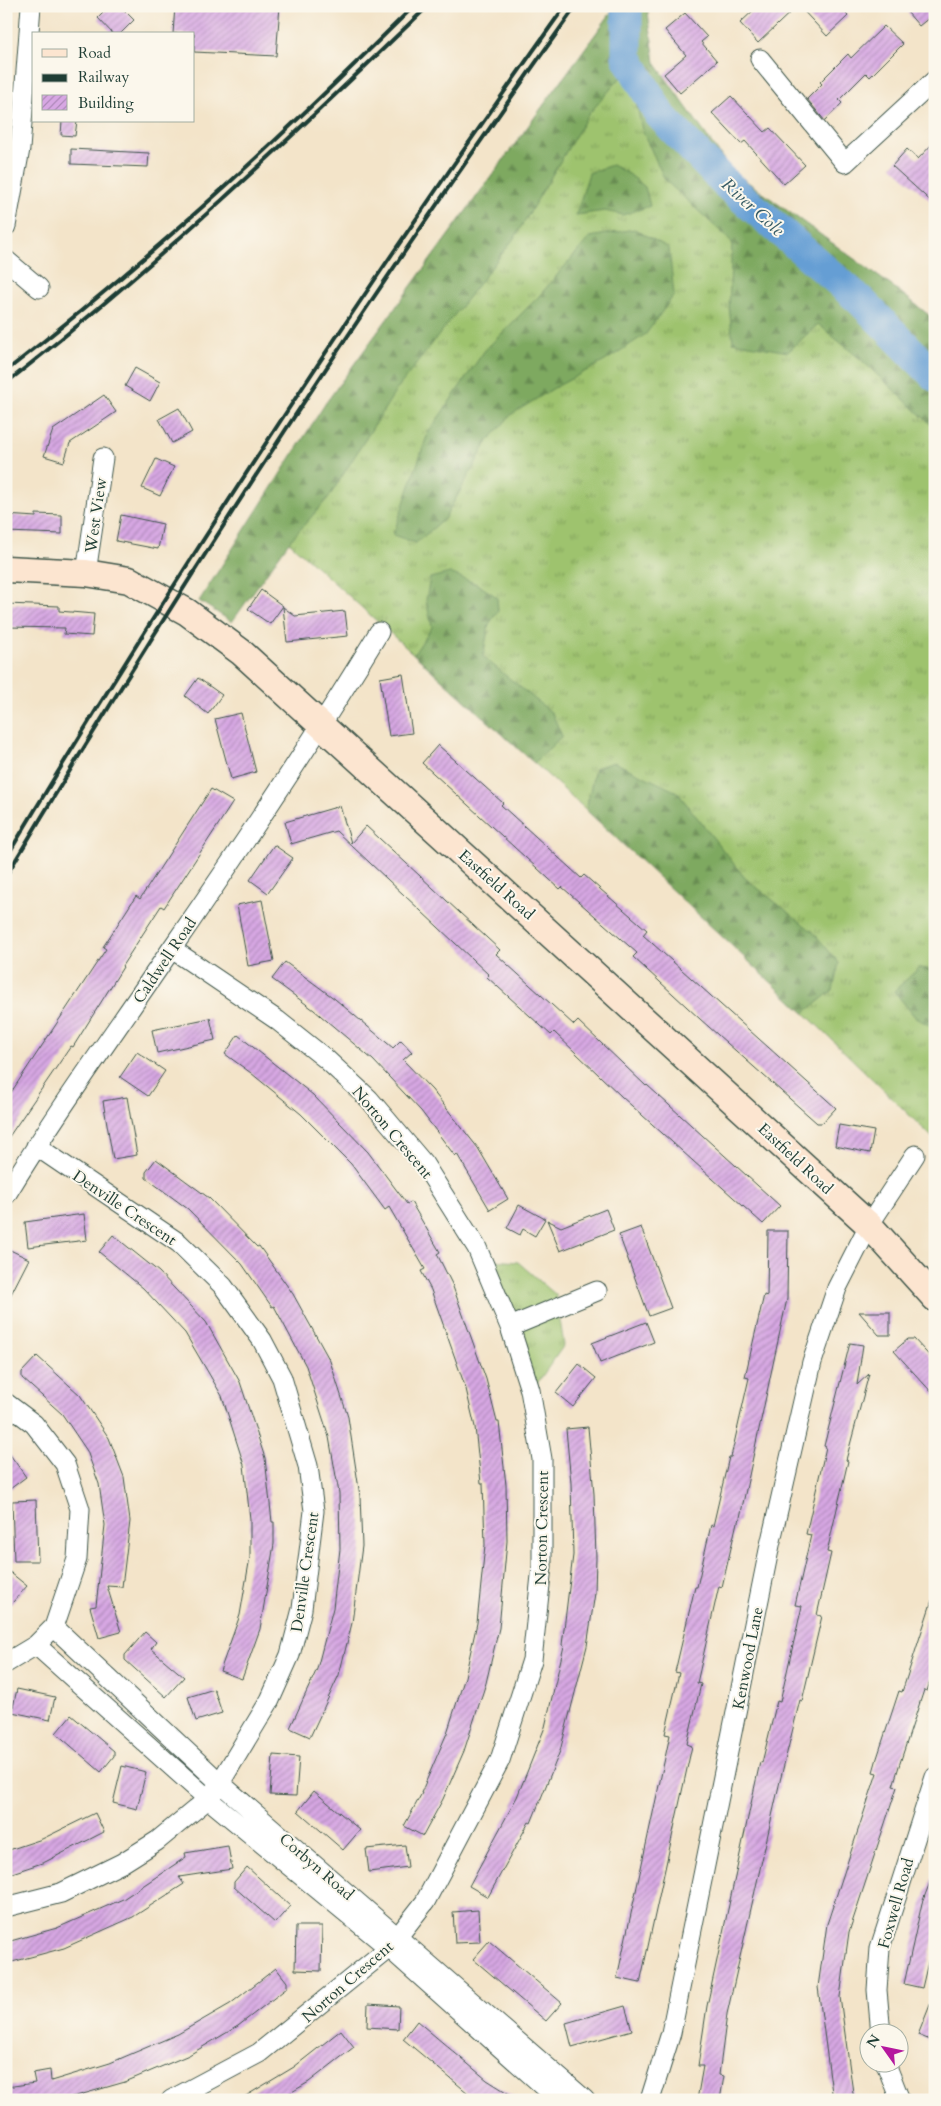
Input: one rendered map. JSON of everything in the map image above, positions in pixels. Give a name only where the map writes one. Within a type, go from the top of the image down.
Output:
[{"type":"street","points":[[6,226],[13,147],[31,6]]},
{"type":"street","points":[[760,59],[845,163],[935,80]]},
{"type":"street","points":[[6,260],[39,288]]},
{"type":"street","name":"West View","points":[[86,573],[103,458]]},
{"type":"street","name":"Eastfield Road","points":[[6,568],[86,573],[129,580],[187,612],[241,652],[869,1225],[935,1298]]},
{"type":"street","name":"Caldwell Road","points":[[6,1195],[36,1146],[172,950],[322,726],[379,632]]},
{"type":"street","name":"Norton Crescent","points":[[171,2100],[259,2053],[394,1942],[425,1902],[500,1760],[532,1660],[542,1566],[542,1459],[530,1390],[510,1327],[477,1248],[424,1164],[369,1099],[326,1059],[277,1020],[172,950]]},
{"type":"street","name":"Denville Crescent","points":[[6,1907],[61,1893],[122,1862],[158,1841],[208,1799],[220,1783],[270,1700],[290,1655],[302,1609],[314,1510],[308,1466],[282,1378],[262,1340],[223,1286],[179,1243],[36,1146]]},
{"type":"street","name":"Kenwood Lane","points":[[650,2100],[671,2033],[770,1545],[812,1362],[836,1288],[869,1225],[915,1155]]},
{"type":"street","points":[[510,1327],[597,1292]]},
{"type":"street","points":[[6,1403],[34,1424],[65,1464],[80,1509],[77,1560],[54,1627],[36,1645],[6,1663]]},
{"type":"street","name":"Corbyn Road","points":[[54,1627],[220,1783],[394,1942],[560,2100]]},
{"type":"street","name":"Corbyn Road","points":[[36,1645],[208,1799],[394,1942],[585,2100]]},
{"type":"street","name":"Foxwell Road","points":[[880,2024],[877,1990],[880,1948],[935,1777]]},
{"type":"street","points":[[890,2074],[900,2100]]},
{"type":"green space","points":[[616,6],[647,6],[655,63],[731,170],[900,292],[935,320],[935,1140],[714,925],[289,542],[325,404]]},
{"type":"green space","points":[[616,6],[647,6],[655,63],[731,170],[900,292],[935,320],[935,428],[859,358],[818,324],[788,352],[733,342],[729,307],[732,242],[665,180],[642,130],[634,92],[622,76],[588,115],[515,237],[397,389],[329,497],[289,542],[232,622],[199,601],[325,404]]},
{"type":"green space","points":[[612,165],[629,174],[645,187],[650,206],[623,215],[605,211],[576,215],[589,173]]},
{"type":"green space","points":[[634,229],[669,248],[674,295],[646,334],[605,361],[554,388],[512,414],[488,441],[445,518],[416,543],[393,535],[428,433],[485,350],[539,296],[590,237]]},
{"type":"green space","points":[[450,573],[477,584],[497,597],[498,611],[489,624],[483,657],[552,713],[562,736],[534,763],[414,654],[432,627],[426,600],[430,578]]},
{"type":"green space","points":[[614,762],[677,792],[745,878],[813,932],[839,963],[833,990],[804,1013],[586,810],[595,768]]},
{"type":"green space","points":[[919,968],[935,970],[935,1029],[915,1017],[894,991]]},
{"type":"green space","points":[[482,1259],[518,1262],[556,1295],[564,1345],[534,1388]]},
{"type":"building","points":[[110,6],[120,6],[134,20],[122,32],[111,32],[98,18]]},
{"type":"building","points":[[175,6],[280,6],[276,56],[195,52],[195,32],[173,32]]},
{"type":"building","points":[[758,6],[797,6],[758,43],[740,23]]},
{"type":"building","points":[[799,6],[839,6],[848,16],[827,36]]},
{"type":"building","points":[[902,6],[935,6],[935,13],[919,26]]},
{"type":"building","points":[[685,13],[707,37],[701,42],[717,61],[680,93],[664,74],[686,55],[665,30]]},
{"type":"building","points":[[884,26],[903,44],[870,77],[866,73],[839,100],[842,103],[825,121],[807,99],[822,84],[820,82],[848,54],[851,58]]},
{"type":"building","points":[[731,96],[765,132],[770,128],[805,165],[784,184],[745,141],[741,144],[712,113]]},
{"type":"building","points":[[62,122],[77,122],[75,136],[61,135]]},
{"type":"building","points":[[935,141],[935,205],[892,166],[907,149],[918,159]]},
{"type":"building","points":[[71,149],[149,153],[148,167],[71,164]]},
{"type":"building","points":[[135,368],[160,382],[150,401],[125,386]]},
{"type":"building","points":[[104,395],[116,412],[70,443],[64,462],[44,456],[53,430]]},
{"type":"building","points":[[179,408],[192,432],[172,443],[159,419]]},
{"type":"building","points":[[156,459],[174,467],[160,496],[142,488]]},
{"type":"building","points":[[36,514],[62,515],[62,534],[6,532],[6,515],[36,517]]},
{"type":"building","points":[[121,515],[163,524],[158,549],[116,541]]},
{"type":"building","points":[[261,590],[283,606],[270,624],[248,609]]},
{"type":"building","points":[[6,604],[59,606],[59,611],[94,614],[92,636],[64,634],[65,628],[6,627]]},
{"type":"building","points":[[283,607],[295,616],[345,611],[348,636],[287,642]]},
{"type":"building","points":[[403,674],[412,733],[389,736],[380,678]]},
{"type":"building","points":[[198,678],[222,695],[208,714],[185,696]]},
{"type":"building","points":[[241,713],[256,772],[231,779],[215,719]]},
{"type":"building","points":[[438,745],[503,803],[501,805],[581,878],[584,875],[647,930],[643,935],[836,1108],[822,1123],[817,1123],[700,1019],[633,957],[637,953],[562,887],[560,889],[422,763]]},
{"type":"building","points":[[211,789],[233,802],[164,908],[161,906],[73,1047],[71,1046],[6,1141],[6,1100],[106,949],[103,947],[136,896],[140,899]]},
{"type":"building","points":[[340,806],[351,843],[366,826],[500,950],[496,954],[574,1025],[578,1021],[646,1086],[780,1206],[763,1224],[622,1097],[554,1032],[551,1035],[487,977],[489,975],[336,831],[291,844],[285,822]]},
{"type":"building","points":[[274,845],[293,858],[268,893],[250,880]]},
{"type":"building","points":[[262,900],[274,961],[248,966],[237,905]]},
{"type":"building","points":[[285,962],[335,999],[393,1048],[401,1040],[412,1052],[403,1060],[432,1090],[478,1148],[508,1199],[490,1210],[457,1154],[455,1156],[421,1111],[373,1060],[314,1010],[272,979]]},
{"type":"building","points":[[210,1018],[215,1040],[157,1053],[152,1030]]},
{"type":"building","points":[[238,1035],[313,1095],[368,1152],[407,1204],[411,1202],[440,1252],[437,1254],[452,1284],[486,1379],[497,1422],[499,1422],[506,1485],[507,1541],[499,1628],[486,1683],[464,1751],[443,1799],[423,1836],[404,1826],[422,1793],[447,1733],[465,1677],[477,1623],[485,1545],[483,1483],[481,1483],[475,1427],[466,1389],[431,1290],[421,1271],[425,1269],[389,1207],[385,1210],[351,1164],[301,1114],[225,1054]]},
{"type":"building","points":[[137,1052],[165,1071],[148,1096],[120,1077]]},
{"type":"building","points":[[127,1097],[137,1155],[113,1159],[103,1101]]},
{"type":"building","points":[[839,1125],[874,1131],[870,1153],[835,1146]]},
{"type":"building","points":[[156,1159],[209,1198],[257,1247],[259,1246],[293,1294],[330,1361],[348,1417],[360,1496],[362,1546],[352,1623],[339,1675],[310,1737],[290,1728],[317,1669],[333,1608],[340,1549],[339,1493],[329,1437],[306,1366],[274,1306],[272,1307],[242,1264],[188,1209],[146,1178],[146,1172]]},
{"type":"building","points":[[519,1205],[545,1219],[535,1236],[523,1229],[520,1235],[507,1228]]},
{"type":"building","points":[[606,1209],[614,1230],[560,1251],[547,1220],[561,1227]]},
{"type":"building","points":[[84,1214],[87,1240],[28,1247],[25,1222]]},
{"type":"building","points":[[641,1227],[671,1308],[649,1316],[619,1235]]},
{"type":"building","points":[[768,1231],[788,1231],[787,1299],[739,1522],[737,1522],[722,1587],[719,1586],[697,1683],[701,1684],[687,1744],[692,1746],[640,1983],[617,1978],[670,1735],[665,1734],[679,1673],[675,1672],[711,1525],[713,1526],[729,1457],[731,1457],[749,1378],[745,1377],[764,1295],[767,1296]]},
{"type":"building","points":[[113,1235],[159,1272],[206,1322],[240,1382],[265,1458],[272,1522],[274,1522],[274,1544],[260,1629],[242,1679],[220,1671],[240,1615],[250,1557],[250,1519],[244,1465],[222,1396],[185,1333],[143,1288],[99,1252]]},
{"type":"building","points":[[6,1248],[29,1259],[6,1304]]},
{"type":"building","points":[[859,1312],[890,1312],[890,1335],[879,1335]]},
{"type":"building","points":[[646,1322],[654,1342],[600,1363],[592,1343]]},
{"type":"building","points":[[908,1339],[914,1339],[935,1362],[935,1396],[894,1351]]},
{"type":"building","points":[[850,1343],[863,1345],[857,1385],[869,1374],[846,1460],[848,1461],[827,1552],[831,1553],[817,1615],[822,1616],[802,1701],[800,1700],[780,1781],[727,2014],[719,2075],[724,2076],[720,2100],[697,2100],[703,2066],[698,2066],[707,2006],[760,1762],[762,1763],[777,1701],[780,1702],[802,1606],[795,1605],[811,1535],[806,1534],[826,1447],[824,1446]]},
{"type":"building","points":[[37,1356],[80,1395],[109,1438],[124,1477],[130,1521],[122,1587],[107,1586],[121,1632],[99,1638],[90,1607],[96,1606],[105,1525],[99,1484],[87,1451],[62,1414],[22,1378],[22,1372]]},
{"type":"building","points":[[579,1364],[596,1378],[573,1407],[556,1393]]},
{"type":"building","points":[[588,1427],[594,1494],[596,1558],[595,1593],[587,1646],[560,1751],[531,1823],[529,1822],[488,1897],[469,1886],[517,1797],[545,1727],[564,1646],[562,1645],[573,1555],[571,1483],[566,1429]]},
{"type":"building","points":[[6,1449],[26,1477],[6,1492]]},
{"type":"building","points":[[36,1500],[38,1561],[14,1561],[12,1501]]},
{"type":"building","points":[[6,1569],[27,1586],[6,1610]]},
{"type":"building","points":[[932,1600],[935,1601],[935,1666],[927,1691],[924,1690],[899,1766],[893,1786],[897,1787],[849,1932],[840,1997],[854,2100],[833,2100],[818,1987],[827,1924],[877,1773],[873,1772],[877,1758],[899,1691],[902,1692]]},
{"type":"building","points":[[145,1632],[156,1642],[151,1649],[184,1677],[166,1697],[125,1660],[125,1655]]},
{"type":"building","points":[[17,1689],[55,1697],[50,1720],[12,1712]]},
{"type":"building","points":[[214,1689],[222,1713],[196,1721],[188,1697]]},
{"type":"building","points":[[71,1715],[114,1751],[114,1756],[101,1772],[56,1733]]},
{"type":"building","points":[[273,1755],[299,1757],[296,1796],[270,1795]]},
{"type":"building","points":[[122,1766],[146,1772],[137,1809],[113,1803]]},
{"type":"building","points":[[314,1791],[360,1830],[343,1850],[298,1811]]},
{"type":"building","points":[[95,1813],[104,1832],[45,1862],[6,1875],[6,1851],[42,1839]]},
{"type":"building","points":[[405,1845],[408,1867],[369,1872],[366,1849]]},
{"type":"building","points":[[228,1846],[232,1869],[179,1877],[184,1884],[133,1917],[64,1948],[12,1962],[7,1942],[57,1928],[123,1899],[186,1857],[185,1853]]},
{"type":"building","points":[[247,1867],[290,1906],[275,1923],[234,1887],[234,1882]]},
{"type":"building","points":[[932,1877],[935,1877],[935,1932],[922,1988],[904,1984],[922,1903]]},
{"type":"building","points":[[478,1910],[480,1942],[455,1943],[453,1912]]},
{"type":"building","points":[[296,1926],[322,1926],[321,1971],[295,1970]]},
{"type":"building","points":[[489,1941],[562,2003],[546,2021],[473,1959]]},
{"type":"building","points":[[276,1968],[287,1982],[287,1988],[238,2026],[189,2055],[125,2082],[62,2100],[6,2100],[6,2087],[35,2083],[33,2073],[50,2070],[51,2081],[110,2063],[178,2034],[230,2004]]},
{"type":"building","points":[[935,1996],[935,2042],[918,2035]]},
{"type":"building","points":[[368,2004],[399,2006],[398,2029],[367,2027]]},
{"type":"building","points":[[625,2006],[632,2030],[572,2047],[566,2023]]},
{"type":"building","points":[[417,2021],[487,2080],[519,2100],[487,2100],[478,2094],[474,2098],[403,2039]]},
{"type":"building","points":[[341,2030],[354,2047],[309,2082],[278,2100],[239,2100],[294,2067]]},
{"type":"waterway","name":"River Cole","points":[[625,6],[627,8],[627,57],[660,115],[724,182],[861,301],[935,376]]},
{"type":"railway","points":[[6,371],[83,309],[196,213],[305,112],[414,6]]},
{"type":"railway","points":[[6,383],[116,294],[222,200],[428,6]]},
{"type":"railway","points":[[6,858],[139,641],[277,426],[347,320],[565,6]]},
{"type":"railway","points":[[6,876],[142,654],[282,435],[427,219],[576,6]]}]
